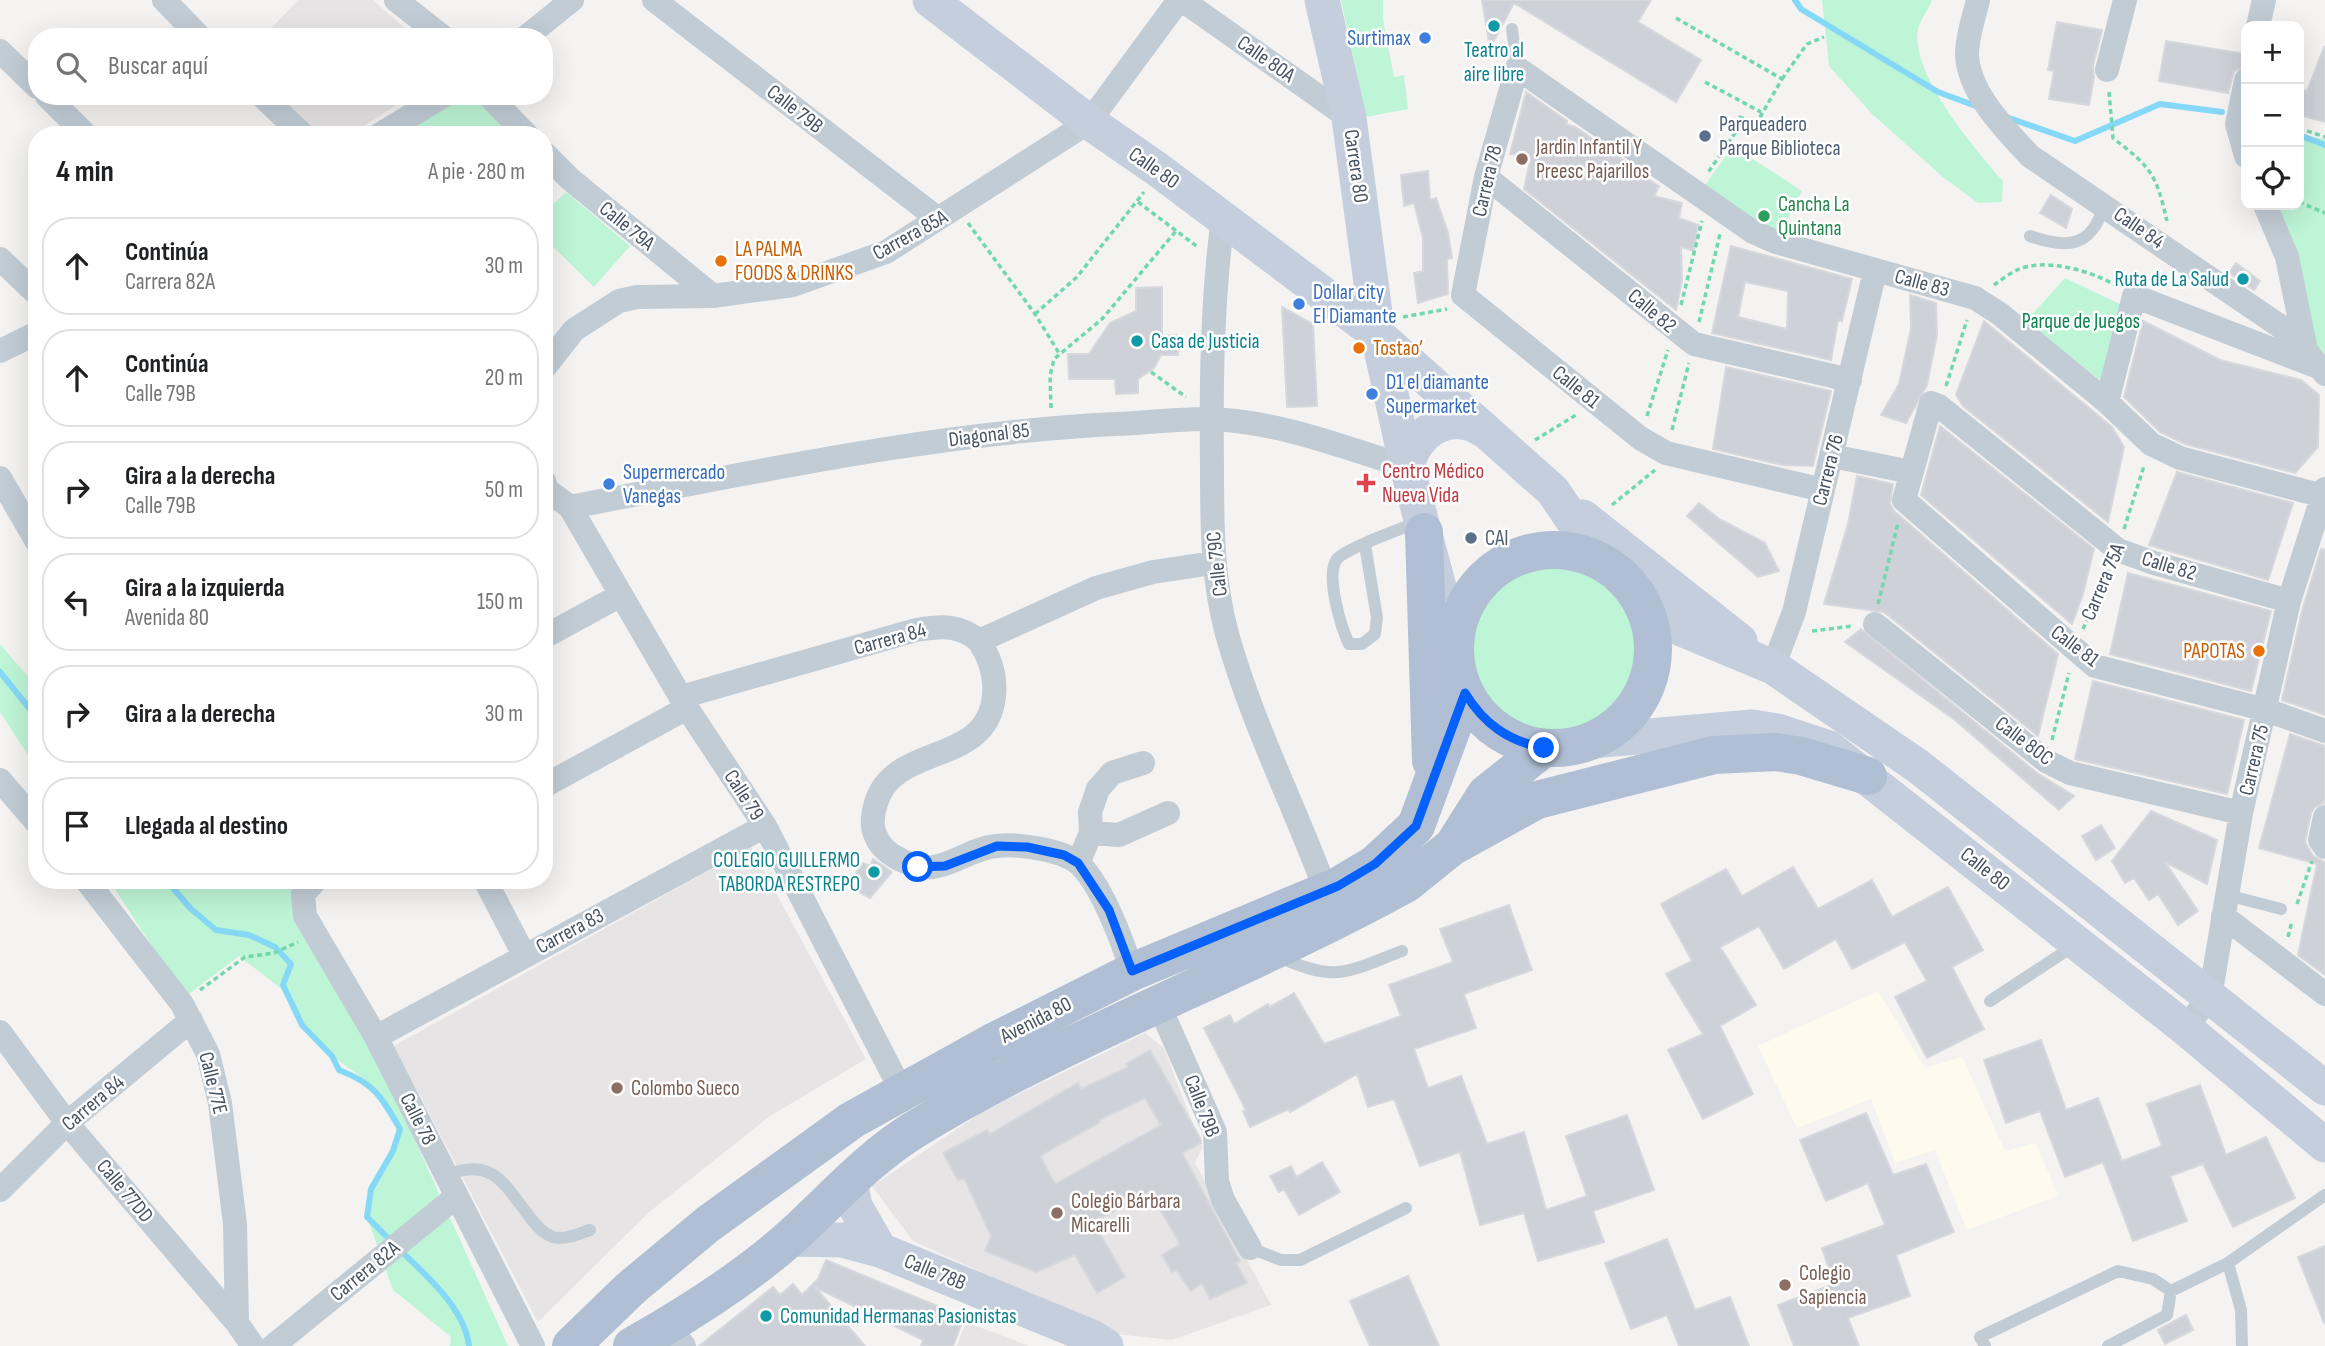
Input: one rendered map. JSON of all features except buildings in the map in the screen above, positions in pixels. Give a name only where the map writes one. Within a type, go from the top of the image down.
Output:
[{"type":"main road","points":[[1422,526],[1431,784]]},
{"type":"main road","points":[[1542,551],[1562,551],[1601,562],[1621,576],[1648,615],[1654,652],[1646,689],[1624,720],[1592,741],[1569,747],[1544,748],[1520,742],[1485,720],[1465,693],[1459,679],[1455,647],[1464,608],[1488,576],[1504,564],[1542,551]]},
{"type":"main road","name":"Avenida 80","points":[[571,1346],[631,1288],[708,1224],[852,1120],[1132,971],[1326,891],[1375,864],[1409,833],[1422,813],[1465,693]]},
{"type":"main road","name":"Avenida 80","points":[[632,1346],[676,1336],[734,1281],[788,1240],[890,1145],[917,1128],[996,1084],[1158,1003],[1407,883],[1453,846],[1486,793],[1544,748]]},
{"type":"main road","points":[[1453,846],[1537,800],[1714,755],[1776,752],[1868,776]]},
{"type":"main road","points":[[708,1224],[687,1257],[687,1273],[700,1283],[734,1281]]},
{"type":"street","points":[[164,0],[191,28]]},
{"type":"street","points":[[397,0],[432,28]]},
{"type":"street","points":[[537,28],[572,0]]},
{"type":"street","name":"Calle 79B","points":[[654,0],[947,213]]},
{"type":"street","name":"Calle 80","points":[[930,0],[1089,122],[1378,327],[1553,491],[1601,562]]},
{"type":"street","name":"Carrera 85A","points":[[553,357],[574,330],[620,301],[637,297],[713,296],[793,285],[839,271],[886,252],[1089,122],[1181,0]]},
{"type":"street","name":"Calle 80A","points":[[1181,0],[1349,118]]},
{"type":"street","name":"Carrera 80","points":[[1322,0],[1349,118],[1378,327]]},
{"type":"street","name":"Calle 84","points":[[1978,0],[1967,55],[1971,73],[1984,102],[2030,156],[2293,335],[2324,371]]},
{"type":"street","points":[[2107,70],[2125,0]]},
{"type":"street","points":[[2259,21],[2264,0]]},
{"type":"street","points":[[0,51],[28,77]]},
{"type":"street","name":"Carrera 78","points":[[1463,295],[1486,177],[1517,68]]},
{"type":"street","name":"Calle 83","points":[[1517,68],[1753,232],[1875,271],[1975,298],[2000,314],[2107,402],[2151,444],[2180,458],[2324,492]]},
{"type":"street","points":[[2243,147],[2237,124],[2245,84]]},
{"type":"street","points":[[56,105],[77,126]]},
{"type":"street","points":[[271,105],[294,126]]},
{"type":"street","points":[[394,126],[428,105]]},
{"type":"street","points":[[498,105],[518,126]]},
{"type":"street","name":"Calle 79A","points":[[553,162],[570,179],[713,296]]},
{"type":"street","name":"Calle 82","points":[[1486,177],[1694,345],[1850,380]]},
{"type":"street","points":[[2267,210],[2287,257],[2306,350]]},
{"type":"street","name":"Calle 79C","points":[[1223,218],[1217,262],[1211,419],[1213,563],[1227,633],[1257,725],[1326,891]]},
{"type":"street","points":[[0,259],[28,285]]},
{"type":"street","name":"Carrera 76","points":[[1773,667],[1786,633],[1832,456],[1875,271]]},
{"type":"street","name":"Calle 81","points":[[1463,295],[1640,438],[1672,455],[1823,490]]},
{"type":"street","points":[[2107,402],[2134,296]]},
{"type":"street","name":"Calle 84","points":[[2134,296],[2324,371]]},
{"type":"street","points":[[1378,327],[1407,467],[1455,647]]},
{"type":"street","points":[[0,351],[28,337]]},
{"type":"street","points":[[1904,500],[1935,405]]},
{"type":"street","name":"Calle 82","points":[[1935,405],[2118,550],[2154,563],[2289,601]]},
{"type":"street","name":"Diagonal 85","points":[[570,507],[855,454],[1052,427],[1211,419],[1312,435],[1407,467]]},
{"type":"street","points":[[1407,467],[1417,440],[1440,424],[1468,423],[1499,443]]},
{"type":"street","points":[[1832,456],[1911,472]]},
{"type":"street","points":[[0,478],[28,526]]},
{"type":"street","points":[[1553,491],[1773,667]]},
{"type":"street","name":"Carrera 75","points":[[2210,998],[2241,813],[2289,601],[2324,492]]},
{"type":"street","points":[[553,494],[570,507]]},
{"type":"street","name":"Calle 81","points":[[1904,500],[2095,666],[2266,710],[2325,731]]},
{"type":"street","name":"Calle 79","points":[[570,507],[684,702],[765,826],[902,1092]]},
{"type":"street","points":[[1132,971],[1109,910],[1078,863],[1056,853],[1003,846],[989,848],[945,866],[918,867],[891,855],[878,841],[873,825],[878,797],[893,777],[909,765],[963,745],[978,734],[987,722],[993,706],[995,679],[979,642],[1096,587],[1153,572],[1213,563]]},
{"type":"street","points":[[553,632],[621,595]]},
{"type":"street","name":"Calle 80","points":[[1648,615],[1773,667],[1919,766],[2325,1088]]},
{"type":"street","name":"Calle 80C","points":[[1875,624],[2046,761],[2070,773],[2241,813]]},
{"type":"street","name":"Carrera 84","points":[[553,781],[684,702],[916,630],[952,627],[963,630],[979,642]]},
{"type":"street","name":"Calle 80","points":[[1592,741],[1725,728],[1765,729],[1807,739],[1829,748],[1868,776],[2185,1028],[2325,1145]]},
{"type":"street","points":[[1078,863],[1091,833],[1090,812],[1098,789],[1112,773],[1143,763]]},
{"type":"street","points":[[1091,833],[1119,835],[1168,813]]},
{"type":"street","name":"Carrera 83","points":[[376,1037],[765,826]]},
{"type":"street","name":"Calle 77E","points":[[93,889],[187,1012],[208,1054],[220,1103],[235,1224],[237,1323]]},
{"type":"street","name":"Calle 78","points":[[310,889],[305,916],[376,1037],[533,1346]]},
{"type":"street","points":[[490,889],[524,955]]},
{"type":"street","points":[[2225,905],[2325,993]]},
{"type":"street","points":[[2185,1028],[2210,998]]},
{"type":"street","name":"Calle 79B","points":[[1158,1003],[1215,1132],[1217,1181],[1223,1200],[1250,1248]]},
{"type":"street","name":"Carrera 84","points":[[0,1190],[67,1123],[187,1012]]},
{"type":"street","name":"Calle 77DD","points":[[0,1032],[67,1123],[237,1323],[253,1346]]},
{"type":"street","name":"Calle 78B","points":[[849,1182],[855,1206],[880,1250]]},
{"type":"street","name":"Carrera 82A","points":[[273,1346],[382,1257],[452,1186]]},
{"type":"street","name":"Calle 78B","points":[[788,1240],[842,1240],[880,1250],[1092,1337],[1106,1346]]},
{"type":"lane","points":[[1512,29],[1517,68]]},
{"type":"lane","points":[[2030,236],[2055,245],[2075,244],[2091,231],[2101,218],[2104,205]]},
{"type":"lane","points":[[1365,545],[1377,618],[1375,634],[1362,644],[1349,643],[1341,626],[1332,578],[1338,557],[1365,545],[1422,526]]},
{"type":"lane","points":[[2225,905],[2287,911]]},
{"type":"lane","points":[[1990,1001],[2079,944]]},
{"type":"lane","points":[[1268,951],[1322,974],[1341,974],[1402,951]]},
{"type":"lane","points":[[452,1186],[464,1168],[483,1168],[502,1182],[540,1229],[551,1237],[565,1238],[590,1230]]},
{"type":"lane","points":[[2171,1291],[2228,1263],[2325,1195]]},
{"type":"lane","points":[[1250,1248],[1281,1260],[1300,1260],[1406,1208]]},
{"type":"lane","points":[[2228,1263],[2241,1310],[2242,1346]]},
{"type":"lane","points":[[1985,1346],[1980,1337],[2118,1271],[2153,1279],[2171,1291]]},
{"type":"lane","points":[[2108,1346],[2167,1315],[2171,1291]]},
{"type":"path","points":[[1676,18],[1783,79]]},
{"type":"path","points":[[1735,125],[1740,117],[1755,126],[1761,112],[1807,44],[1824,37]]},
{"type":"path","points":[[2107,70],[2113,138],[2139,158],[2158,183],[2167,222],[2160,243]]},
{"type":"path","points":[[1705,82],[1761,112]]},
{"type":"path","points":[[1695,193],[1745,119]]},
{"type":"path","points":[[2304,130],[2325,138]]},
{"type":"path","points":[[1035,314],[1077,277],[1138,202],[1157,169]]},
{"type":"path","points":[[1138,202],[1217,262]]},
{"type":"path","points":[[2304,204],[2325,213]]},
{"type":"path","points":[[947,213],[1035,314],[1059,353]]},
{"type":"path","points":[[1052,427],[1050,376],[1054,359],[1102,318],[1176,231]]},
{"type":"path","points":[[1935,405],[1975,298],[2018,269],[2043,264],[2099,276],[2134,296]]},
{"type":"path","points":[[1378,327],[1439,313],[1459,303],[1463,295]]},
{"type":"path","points":[[1151,372],[1211,419]]},
{"type":"path","points":[[1499,443],[1596,403]]},
{"type":"path","name":"Carrera 75A","points":[[2046,761],[2075,649],[2118,550],[2151,444]]},
{"type":"path","points":[[1590,523],[1672,455]]},
{"type":"path","points":[[1786,633],[1875,624],[1904,500]]},
{"type":"path","points":[[2287,911],[2323,834]]},
{"type":"path","points":[[187,1012],[245,957],[274,953],[288,947]]},
{"type":"shaded area","points":[[298,0],[373,0],[405,28],[272,28]]},
{"type":"shaded area","points":[[283,105],[397,105],[363,126],[305,126]]},
{"type":"shaded area","name":"Colombo Sueco","points":[[751,847],[866,1059],[770,1116],[648,1213],[538,1322],[394,1046]]},
{"type":"shaded area","points":[[1878,991],[1925,1068],[1962,1057],[2005,1151],[2036,1143],[2058,1196],[1967,1230],[1935,1150],[1895,1163],[1871,1099],[1797,1128],[1758,1046]]},
{"type":"shaded area","name":"Colegio Bárbara Micarelli","points":[[1145,1033],[1164,1048],[1202,1148],[1195,1163],[1271,1305],[1172,1340],[1116,1334],[913,1241],[872,1186],[984,1111]]},
{"type":"shaded area","points":[[966,1322],[1029,1346],[957,1346]]},
{"type":"green space","points":[[1341,0],[1383,0],[1383,19],[1394,77],[1404,75],[1408,109],[1366,117]]},
{"type":"green space","points":[[1822,0],[1932,0],[1918,29],[1918,47],[1924,67],[1947,110],[2003,181],[2002,202],[1978,203],[1944,178],[1872,114],[1829,66]]},
{"type":"green space","points":[[428,105],[498,105],[518,126],[394,126]]},
{"type":"green space","points":[[2304,136],[2325,139],[2325,356],[2314,342],[2278,210],[2304,210]]},
{"type":"green space","name":"Cancha La Quintana","points":[[1733,146],[1802,191],[1776,242],[1705,185]]},
{"type":"green space","points":[[566,192],[630,246],[594,287],[553,247],[553,204]]},
{"type":"green space","name":"Parque de Juegos","points":[[2065,278],[2126,307],[2100,380],[2026,321]]},
{"type":"green space","points":[[1554,562],[1587,569],[1602,576],[1615,587],[1626,600],[1633,615],[1640,648],[1633,681],[1626,696],[1615,709],[1602,720],[1587,727],[1554,734],[1521,727],[1506,720],[1493,709],[1482,696],[1475,681],[1468,648],[1475,615],[1482,600],[1493,587],[1506,576],[1521,569]]},
{"type":"green space","points":[[0,644],[28,677],[28,755],[0,712]]},
{"type":"green space","points":[[115,889],[314,889],[304,895],[508,1346],[450,1346],[451,1337],[393,1290],[367,1217],[371,1189],[393,1151],[400,1129],[385,1102],[365,1080],[332,1056],[302,1025],[292,997],[239,956],[185,997]]},
{"type":"waterway","points":[[1795,0],[1801,9],[1938,92],[1976,106]]},
{"type":"waterway","points":[[2006,117],[2075,141],[2160,104],[2222,112]]},
{"type":"waterway","points":[[2304,137],[2325,145]]},
{"type":"waterway","points":[[0,672],[28,707]]},
{"type":"waterway","points":[[174,889],[191,909],[216,930],[249,935],[275,947],[291,964],[283,985],[302,1025],[332,1056],[339,1070],[369,1086],[388,1108],[400,1129],[393,1151],[371,1189],[367,1217],[393,1243]]},
{"type":"waterway","points":[[401,1251],[453,1306],[466,1332],[469,1346]]},
{"type":"place","name":"Teatro al aire libre","points":[[1494,26]]},
{"type":"place","name":"Surtimax","points":[[1425,38]]},
{"type":"place","name":"Parqueadero Parque Biblioteca","points":[[1705,136]]},
{"type":"place","name":"Jardin Infantil Y Preesc Pajarillos","points":[[1522,159]]},
{"type":"place","name":"Cancha La Quintana","points":[[1764,216]]},
{"type":"place","name":"LA PALMA FOODS & DRINKS","points":[[721,261]]},
{"type":"place","name":"Ruta de La Salud","points":[[2243,279]]},
{"type":"place","name":"Dollar city El Diamante","points":[[1299,304]]},
{"type":"place","name":"Casa de Justicia","points":[[1137,341]]},
{"type":"place","name":"Tostao’","points":[[1359,348]]},
{"type":"place","name":"D1 el diamante Supermarket","points":[[1372,394]]},
{"type":"place","name":"Centro Médico Nueva Vida","points":[[1366,483]]},
{"type":"place","name":"Supermercado Vanegas","points":[[609,484]]},
{"type":"place","name":"CAI","points":[[1471,538]]},
{"type":"place","name":"PAPOTAS","points":[[2259,651]]},
{"type":"place","name":"COLEGIO GUILLERMO TABORDA RESTREPO","points":[[874,872]]},
{"type":"place","name":"Colombo Sueco","points":[[617,1088]]},
{"type":"place","name":"Colegio Bárbara Micarelli","points":[[1057,1213]]},
{"type":"place","name":"Colegio Sapiencia","points":[[1785,1285]]},
{"type":"place","name":"Comunidad Hermanas Pasionistas","points":[[766,1316]]},
{"type":"route","points":[[918,867],[945,866],[997,846],[1027,847],[1064,855],[1078,863],[1109,910],[1132,971],[1338,886],[1375,864],[1416,826],[1465,693],[1485,720],[1498,730],[1512,739],[1544,748]]}]
